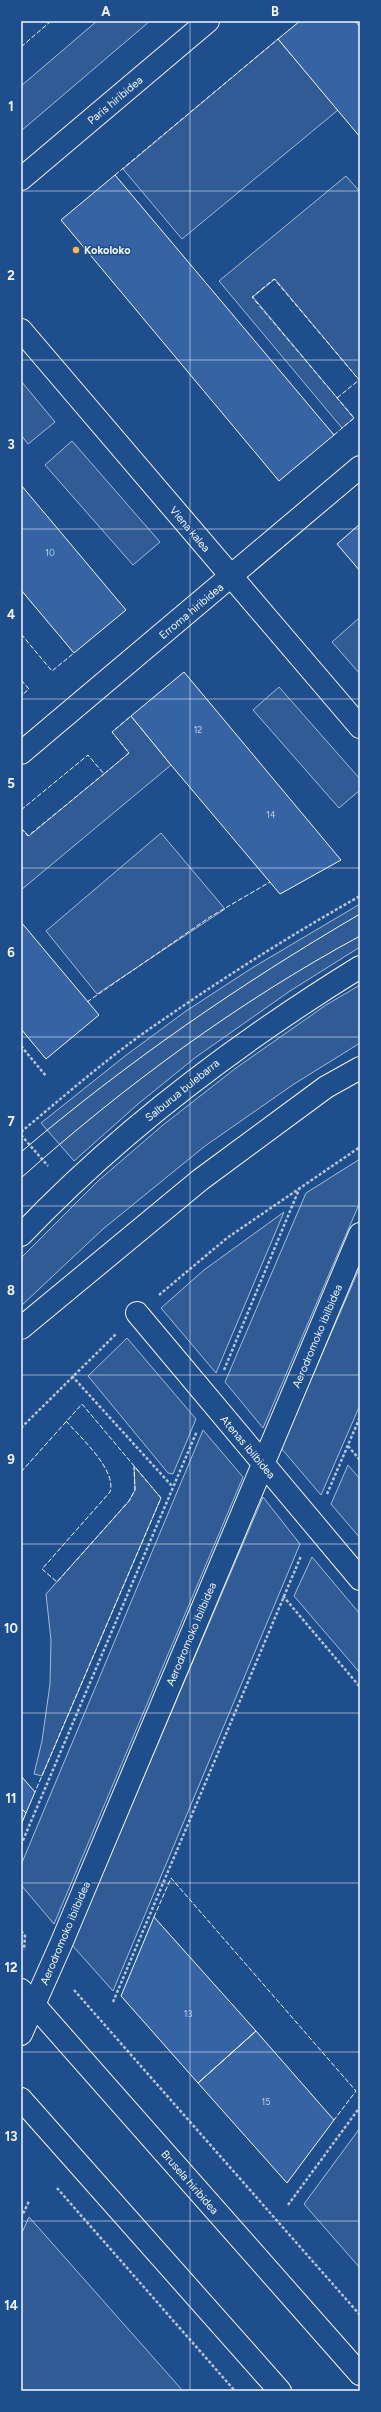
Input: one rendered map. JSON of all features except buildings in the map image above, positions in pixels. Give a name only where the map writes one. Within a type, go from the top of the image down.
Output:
[{"type":"street","name":"Paris hiribidea","points":[[21,179],[208,21]]},
{"type":"street","name":"Viena kalea","points":[[21,330],[360,727]]},
{"type":"street","name":"Erroma hiribidea","points":[[21,753],[360,467]]},
{"type":"street","name":"Salburua bulebarra","points":[[21,1235],[113,1147],[183,1088],[286,1013],[360,967]]},
{"type":"street","points":[[21,1328],[200,1180],[326,1087],[360,1068]]},
{"type":"street","name":"Aerodromoko ibilbidea","points":[[21,2034],[27,1997],[46,1977],[360,1234]]},
{"type":"street","name":"Atenas ibilbidea","points":[[137,1313],[210,1402],[360,1579]]},
{"type":"street","name":"Brusela hiribidea","points":[[27,1997],[360,2374]]},
{"type":"street","points":[[21,2099],[280,2391]]},
{"type":"path","points":[[52,1172],[21,1133],[147,1031],[221,980],[303,928],[360,896]]},
{"type":"path","points":[[21,1046],[46,1076]]},
{"type":"path","points":[[21,1428],[137,1313],[227,1238],[360,1147]]},
{"type":"path","points":[[21,1845],[300,1187]]},
{"type":"path","points":[[72,1376],[172,1486]]},
{"type":"path","points":[[113,2002],[283,1596],[360,1417]]},
{"type":"path","points":[[348,1446],[360,1460]]},
{"type":"path","points":[[283,1596],[360,1687]]},
{"type":"path","points":[[21,1931],[25,1936],[24,1952],[46,1977],[57,1989],[72,1988],[360,2315]]},
{"type":"path","points":[[288,2205],[360,2107]]},
{"type":"path","points":[[52,2183],[235,2391]]},
{"type":"path","points":[[21,2218],[28,2201]]},
{"type":"shaded area","points":[[97,21],[150,21],[21,131],[21,86]]},
{"type":"shaded area","points":[[278,39],[338,110],[182,239],[123,169]]},
{"type":"shaded area","points":[[346,176],[360,192],[360,381],[275,279],[253,297],[354,418],[342,428],[219,281]]},
{"type":"shaded area","points":[[21,381],[55,422],[28,444],[21,435]]},
{"type":"shaded area","points":[[72,441],[160,542],[133,565],[45,465]]},
{"type":"shaded area","points":[[358,619],[360,620],[360,674],[332,642]]},
{"type":"shaded area","points":[[279,687],[360,779],[360,790],[339,808],[253,710]]},
{"type":"shaded area","points":[[131,716],[171,765],[21,890],[21,828],[29,836],[129,753],[112,732]]},
{"type":"shaded area","points":[[161,833],[225,909],[97,994],[46,931]]},
{"type":"shaded area","points":[[360,904],[360,947],[290,991],[196,1057],[138,1104],[74,1161],[41,1123],[125,1056],[186,1011],[252,968]]},
{"type":"shaded area","points":[[360,985],[360,1043],[294,1084],[205,1146],[103,1229],[21,1306],[21,1258],[98,1181],[163,1125],[236,1068],[326,1005]]},
{"type":"shaded area","points":[[360,1159],[360,1202],[263,1428],[225,1382],[306,1193]]},
{"type":"shaded area","points":[[284,1212],[216,1373],[161,1308],[204,1270]]},
{"type":"shaded area","points":[[360,1267],[360,1405],[321,1495],[281,1448]]},
{"type":"shaded area","points":[[127,1338],[196,1419],[173,1474],[168,1473],[88,1376]]},
{"type":"shaded area","points":[[203,1430],[243,1477],[54,1924],[21,1885],[21,1865]]},
{"type":"shaded area","points":[[348,1465],[360,1479],[360,1538],[331,1504]]},
{"type":"shaded area","points":[[134,1466],[161,1498],[42,1776],[34,1774],[42,1741],[50,1684],[51,1640],[46,1594],[129,1501],[135,1490]]},
{"type":"shaded area","points":[[263,1497],[300,1544],[113,1991],[72,1945]]},
{"type":"shaded area","points":[[312,1557],[360,1614],[360,1673],[294,1596]]},
{"type":"shaded area","points":[[360,2128],[360,2268],[304,2204]]},
{"type":"shaded area","points":[[29,2217],[183,2391],[21,2391],[21,2235]]},
{"type":"tram line","points":[[21,1152],[102,1087],[185,1026],[271,968],[360,914]]},
{"type":"tram line","points":[[21,1178],[100,1111],[183,1047],[270,989],[360,936]]},
{"type":"fence","points":[[21,47],[51,21]]},
{"type":"fence","points":[[115,175],[278,39]]},
{"type":"fence","points":[[334,435],[354,418],[252,297],[274,279],[360,381]]},
{"type":"fence","points":[[337,398],[359,380]]},
{"type":"fence","points":[[21,634],[52,671],[74,653]]},
{"type":"fence","points":[[21,680],[29,689],[21,696]]},
{"type":"fence","points":[[21,810],[88,755],[104,774],[129,753],[112,732],[131,716]]},
{"type":"fence","points":[[21,828],[28,836],[104,774]]},
{"type":"fence","points":[[87,1002],[210,917],[270,882]]},
{"type":"fence","points":[[21,1472],[82,1404],[161,1498],[35,1792]]},
{"type":"fence","points":[[66,1421],[96,1454],[103,1464],[111,1483],[110,1492],[42,1569],[57,1582],[129,1501],[135,1490],[134,1467]]},
{"type":"fence","points":[[154,1917],[171,1878],[356,2091],[334,2120]]},
{"type":"place","name":"Kokoloko","points":[[76,250]]}]
